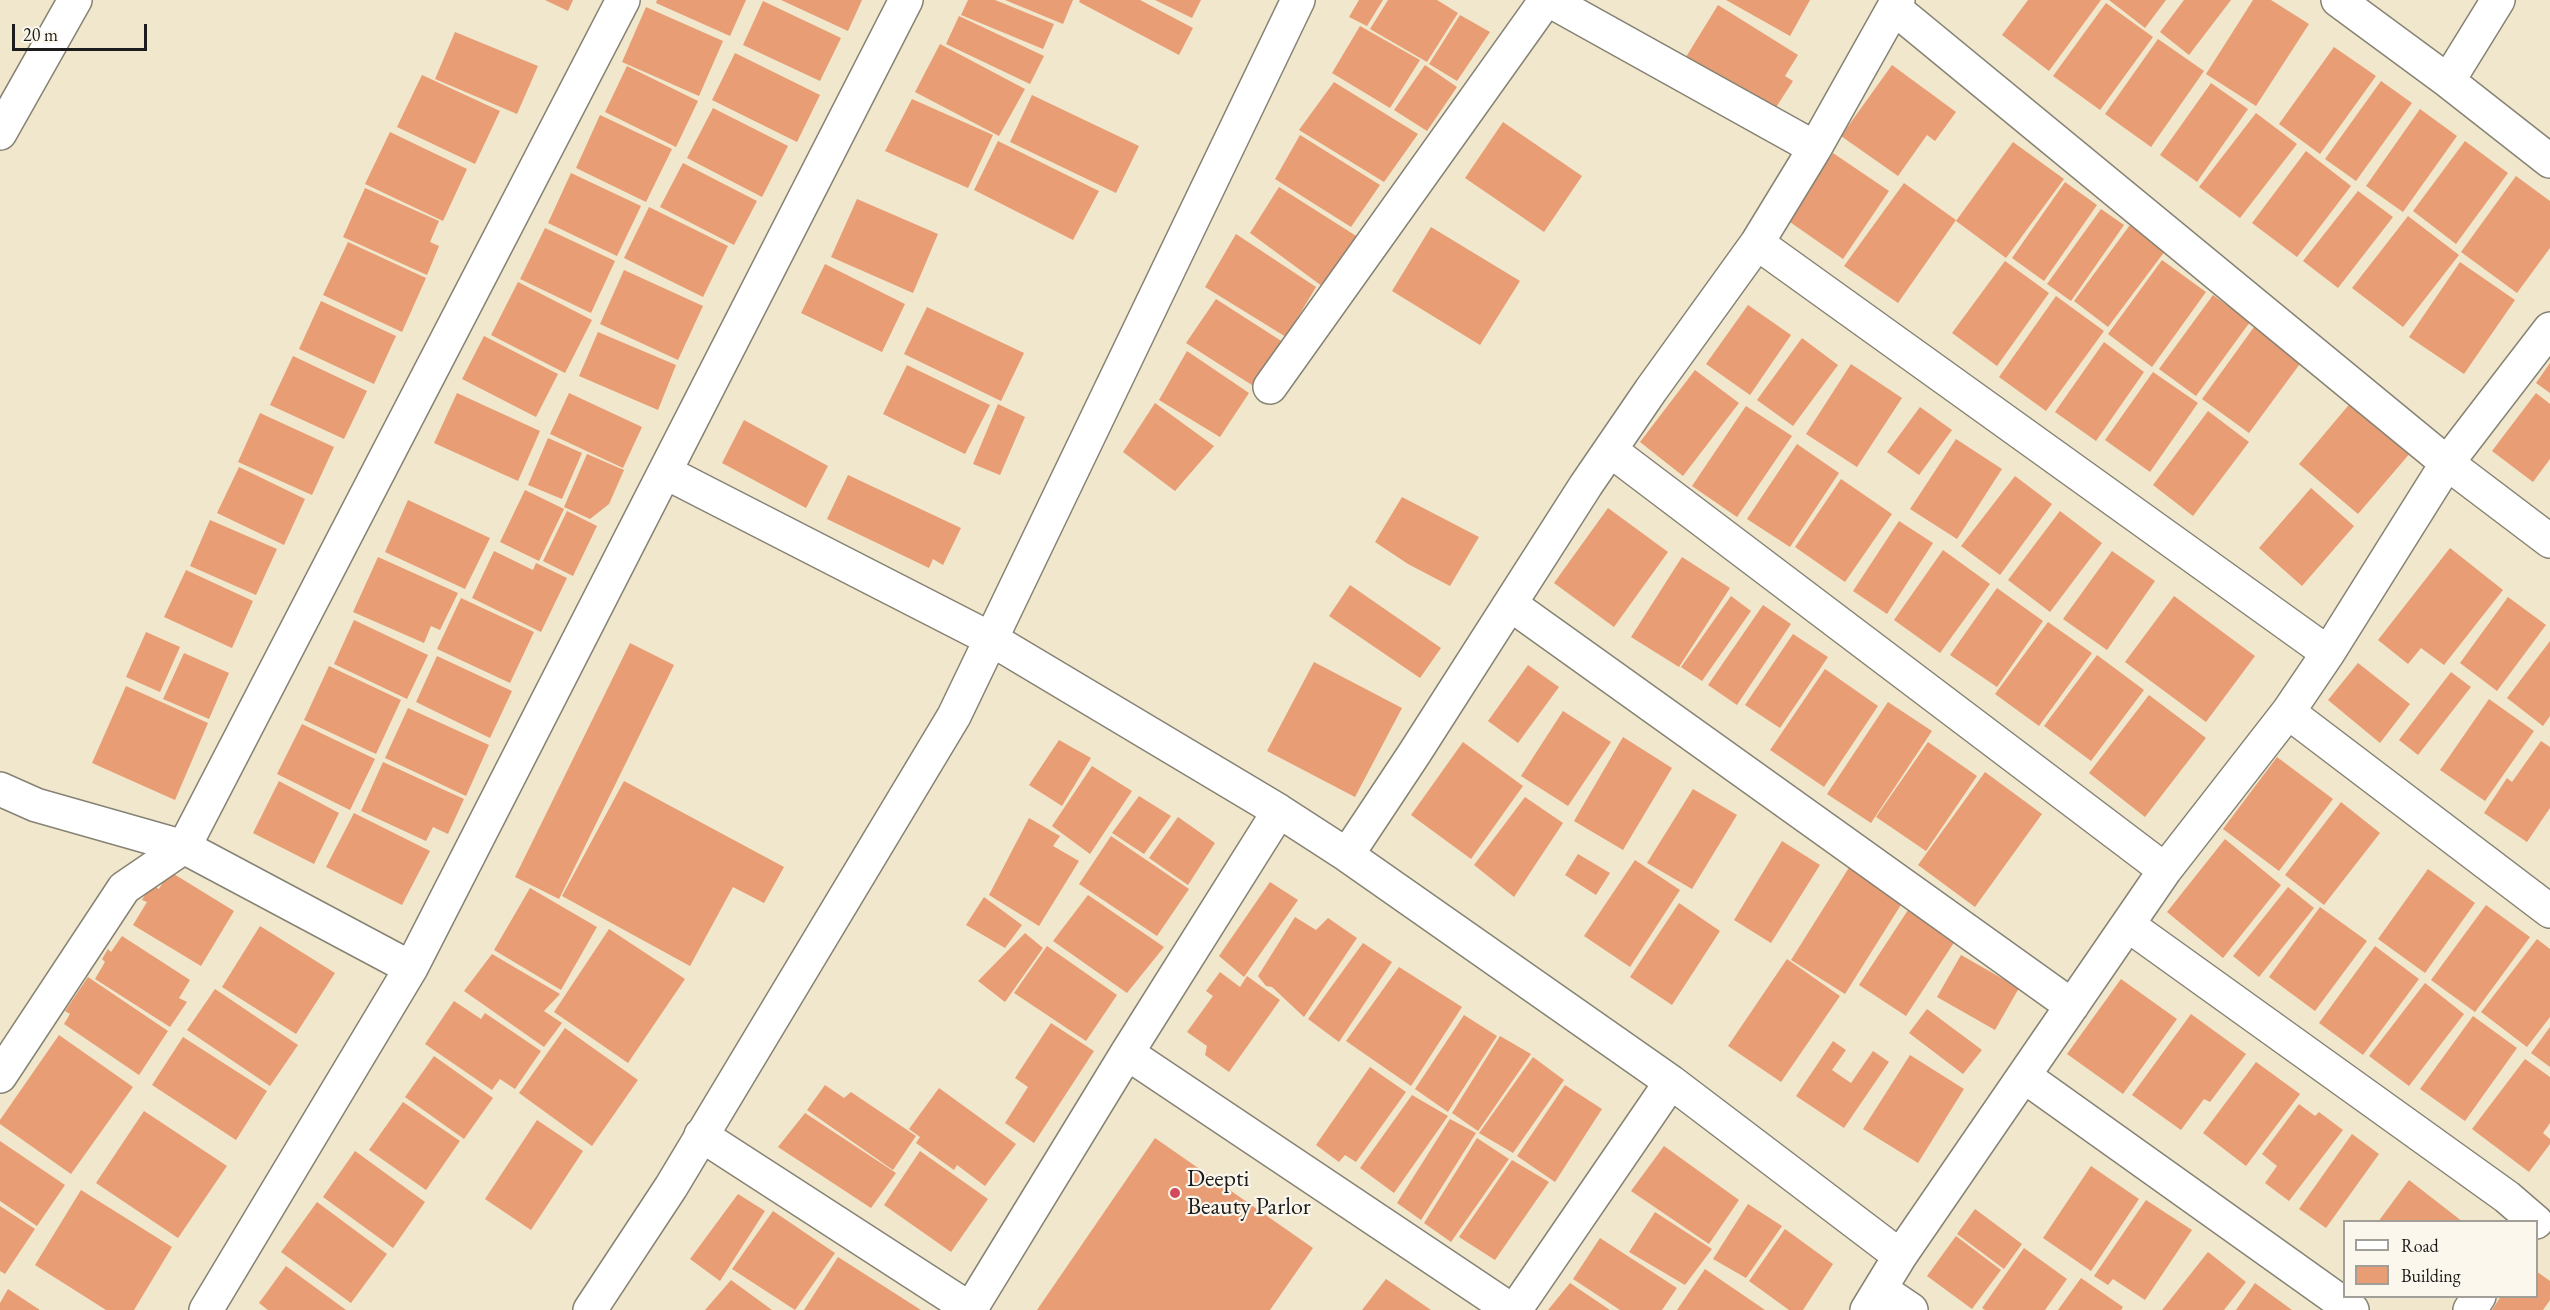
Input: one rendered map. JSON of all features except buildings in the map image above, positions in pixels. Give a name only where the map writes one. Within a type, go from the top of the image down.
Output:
[{"type":"street","points":[[0,133],[75,0]]},
{"type":"street","points":[[0,1076],[124,888],[184,847],[623,0]]},
{"type":"street","points":[[206,1310],[411,968],[906,0]]},
{"type":"street","points":[[590,1310],[671,1187],[954,716],[1298,0]]},
{"type":"street","points":[[1270,387],[1548,0],[1815,148]]},
{"type":"street","points":[[2338,0],[2448,81],[2550,161]]},
{"type":"street","points":[[2448,81],[2498,0]]},
{"type":"street","points":[[1347,855],[1610,450],[1757,243],[1815,148],[1896,4],[2447,463],[2550,541]]},
{"type":"street","points":[[1757,243],[2328,653]]},
{"type":"street","points":[[1911,1310],[1873,1299],[1900,1256],[2165,870],[2288,712],[2328,653],[2447,463],[2550,329]]},
{"type":"street","points":[[1610,450],[2165,870]]},
{"type":"street","points":[[665,472],[991,639],[1279,811],[1347,855],[1671,1082],[1900,1256]]},
{"type":"street","points":[[1510,604],[2072,1006]]},
{"type":"street","points":[[2288,712],[2550,911]]},
{"type":"street","points":[[0,789],[36,805],[184,847],[411,968]]},
{"type":"street","points":[[702,1135],[970,1310],[1127,1053],[1279,811]]},
{"type":"street","points":[[2128,926],[2507,1197],[2533,1220]]},
{"type":"street","points":[[1127,1053],[1513,1310],[1671,1082]]},
{"type":"street","points":[[2024,1076],[2352,1310]]},
{"type":"place","name":"Deepti Beauty Parlor","points":[[1175,1193]]}]
